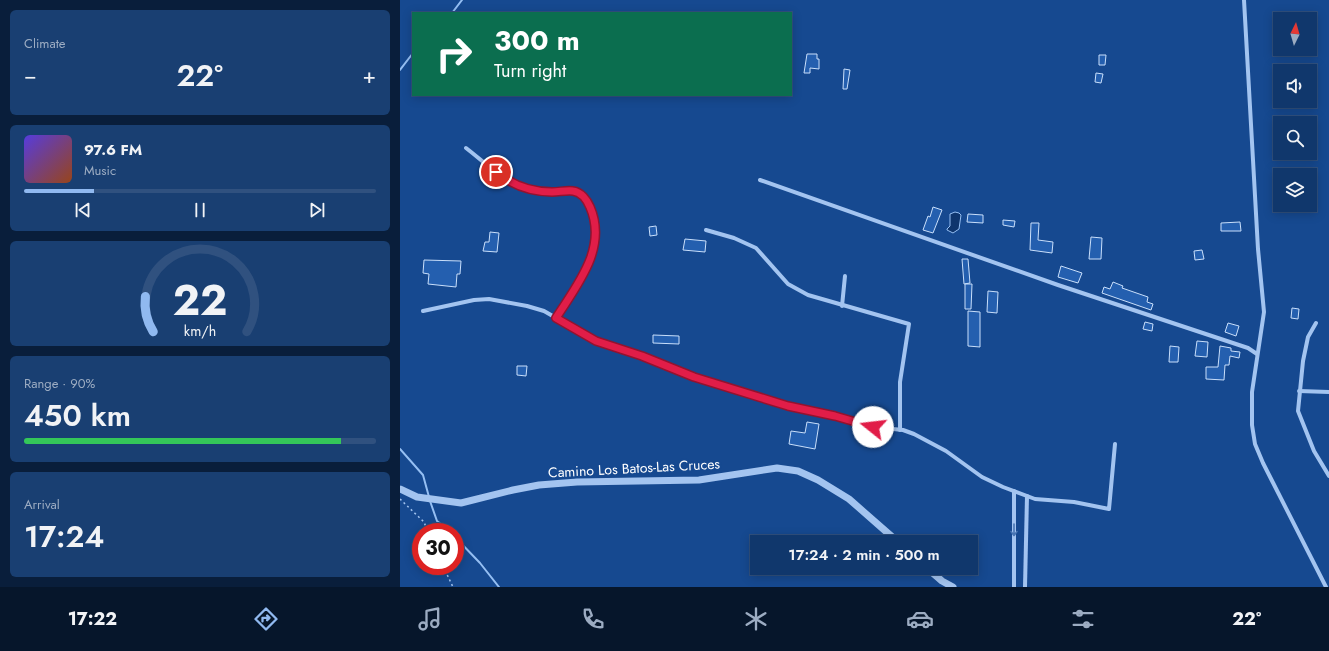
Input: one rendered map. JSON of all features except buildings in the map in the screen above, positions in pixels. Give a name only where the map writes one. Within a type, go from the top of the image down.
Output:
[{"type":"street","points":[[1244,0],[1258,249],[1264,312],[1252,392],[1252,425],[1255,444],[1263,463],[1326,587]]},
{"type":"street","points":[[466,148],[505,179],[520,187],[551,192],[573,191],[580,193],[588,202],[596,225],[595,249],[579,281],[556,318]]},
{"type":"street","points":[[760,180],[1058,285],[1248,348],[1257,354]]},
{"type":"street","points":[[706,230],[734,238],[756,248],[788,284],[808,295],[909,324],[900,382],[900,430]]},
{"type":"street","points":[[842,306],[845,276]]},
{"type":"street","points":[[422,311],[474,300],[489,299],[527,306],[544,311],[596,341],[715,384],[788,406],[835,416],[873,427],[900,430],[914,434],[930,442],[982,477],[1035,499],[1067,501],[1109,509],[1115,444]]},
{"type":"street","points":[[1316,323],[1308,337],[1299,391],[1298,411],[1314,451],[1328,470],[1329,476]]},
{"type":"street","points":[[1299,391],[1329,392]]},
{"type":"street","name":"Camino Los Batos-Las Cruces","points":[[400,489],[417,497],[445,502],[466,502],[512,490],[539,485],[577,482],[699,480],[777,468],[798,471],[818,480],[849,499],[890,535]]},
{"type":"street","points":[[1014,491],[1014,587]]},
{"type":"street","points":[[1025,587],[1027,496]]},
{"type":"street","points":[[935,575],[953,587]]},
{"type":"path","points":[[400,499],[424,523]]},
{"type":"path","points":[[447,575],[453,587]]},
{"type":"water","points":[[955,212],[961,215],[959,229],[953,233],[947,229],[950,226],[950,214]]},
{"type":"waterway","points":[[453,12],[462,0]]},
{"type":"waterway","points":[[400,70],[412,54]]},
{"type":"waterway","points":[[400,449],[423,475],[429,497]]},
{"type":"waterway","points":[[430,501],[437,521],[440,523]]},
{"type":"waterway","points":[[464,546],[480,563],[499,587]]},
{"type":"route","points":[[496,172],[520,187],[551,192],[573,191],[580,193],[588,202],[596,225],[595,249],[579,281],[556,318],[596,341],[642,356],[694,377],[788,406],[835,416],[873,427]]}]
